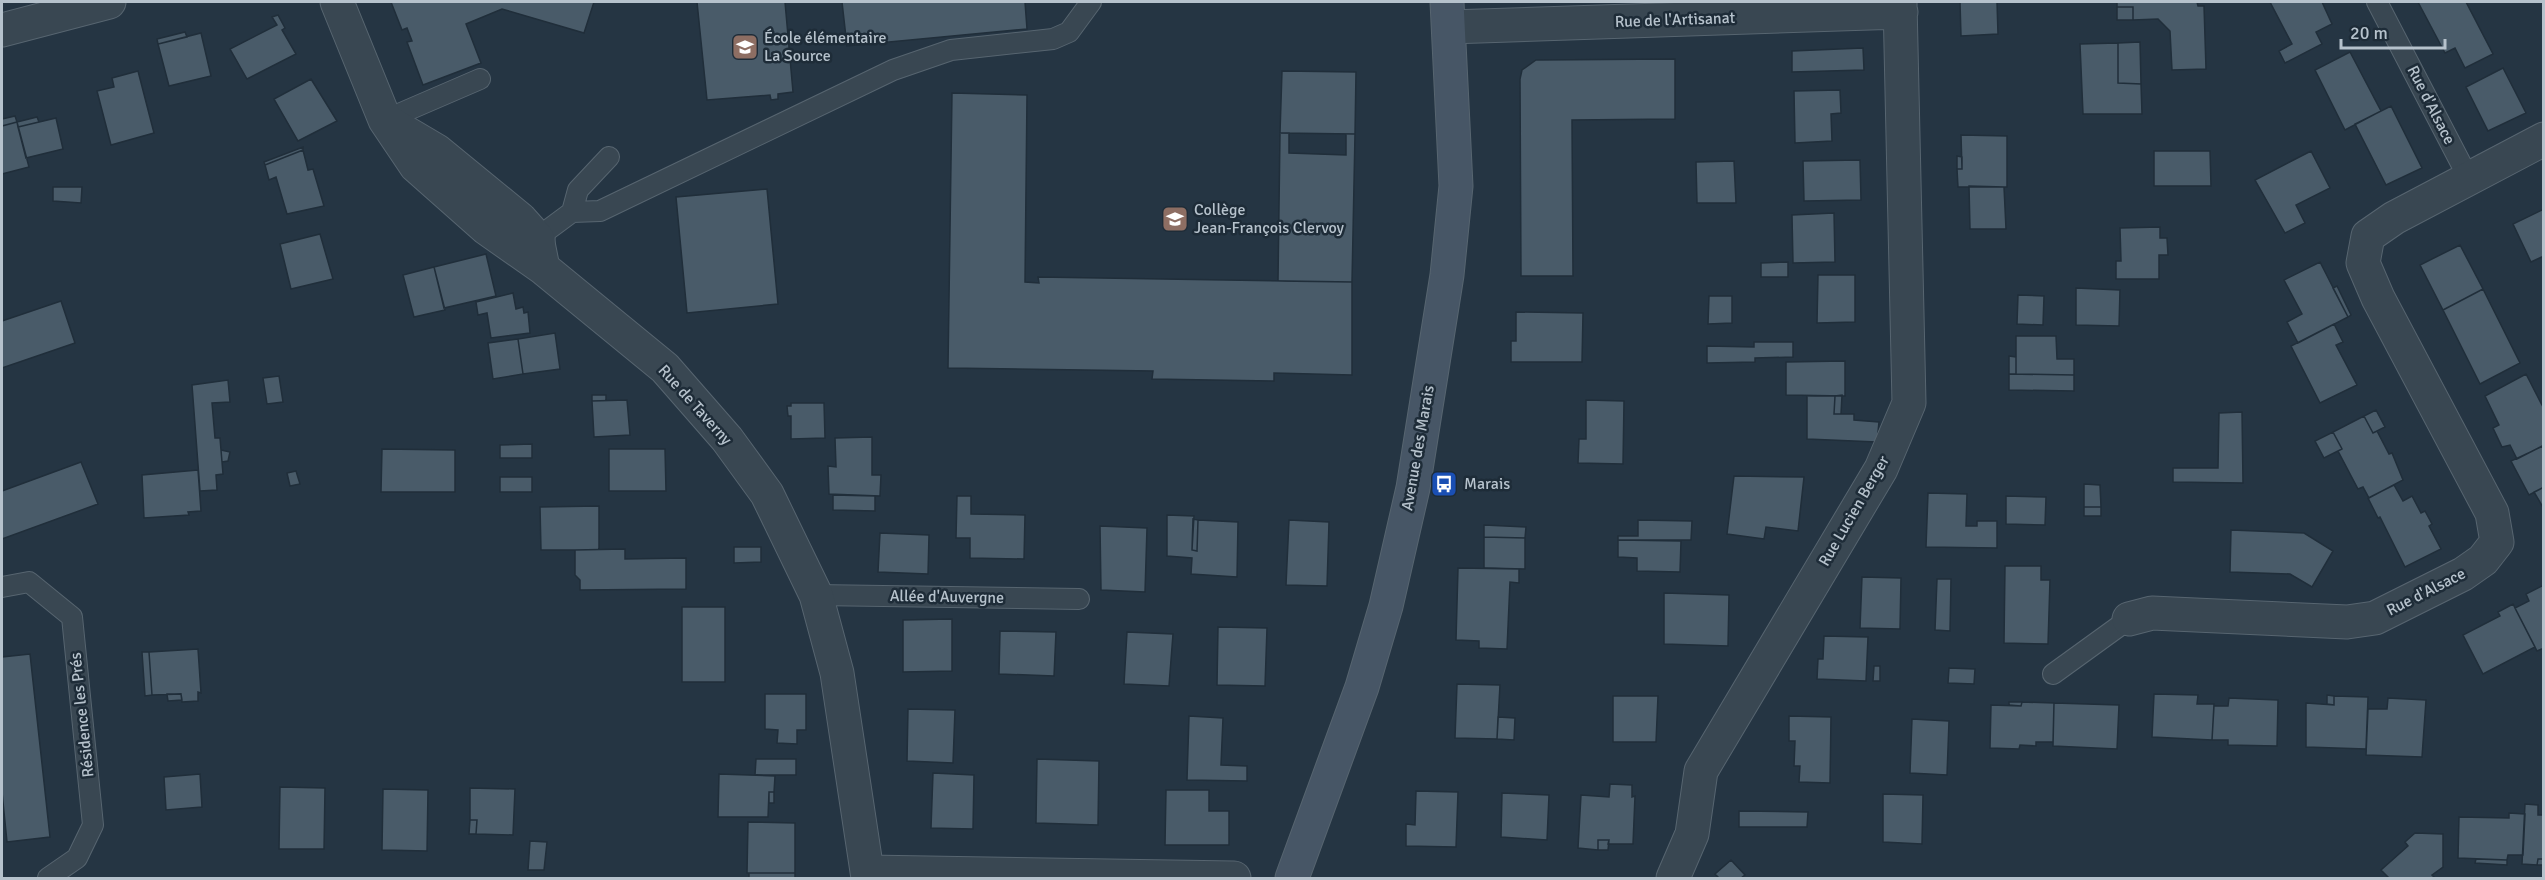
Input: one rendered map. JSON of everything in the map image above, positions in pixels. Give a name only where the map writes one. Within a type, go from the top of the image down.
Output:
[{"type":"street","points":[[2,30],[109,2]]},
{"type":"street","name":"Rue de Taverny","points":[[337,2],[385,120],[416,166],[455,184],[496,218],[543,268],[665,368],[727,439],[766,494],[816,594],[837,673],[868,875]]},
{"type":"street","name":"Rue de l'Artisanat","points":[[1448,14],[1901,7]]},
{"type":"street","name":"Rue Lucien Berger","points":[[1673,879],[1692,834],[1701,771],[1881,470],[1909,403],[1901,7]]},
{"type":"street","name":"Avenue des Marais","points":[[1292,879],[1362,687],[1386,606],[1413,488],[1447,275],[1456,186],[1448,14]]},
{"type":"street","name":"Rue d'Alsace","points":[[2129,619],[2152,613],[2347,622],[2375,618],[2463,574],[2483,560],[2497,542],[2492,513],[2378,298],[2362,263],[2368,236],[2394,218],[2544,139]]},
{"type":"street","points":[[868,875],[1234,879]]},
{"type":"lane","points":[[543,268],[545,232],[573,212],[600,211],[893,70],[951,50],[1053,39],[1069,32],[1091,2]]},
{"type":"lane","name":"Rue d'Alsace","points":[[2377,2],[2468,177]]},
{"type":"lane","points":[[385,120],[480,79]]},
{"type":"lane","points":[[573,212],[578,190],[609,156]]},
{"type":"lane","name":"Résidence les Prés","points":[[2,587],[28,582],[72,617],[93,825],[77,858],[48,879]]},
{"type":"lane","name":"Allée d'Auvergne","points":[[816,594],[1078,599]]},
{"type":"lane","name":"Rue d'Alsace","points":[[2053,674],[2129,619]]},
{"type":"building","points":[[391,2],[594,2],[584,33],[502,9],[466,24],[481,63],[423,85],[407,42],[412,41],[407,28],[402,30]]},
{"type":"building","name":"École élémentaire La Source","points":[[697,2],[785,2],[793,92],[778,94],[778,99],[771,100],[770,95],[707,100]]},
{"type":"building","points":[[842,2],[1025,2],[1027,29],[847,46]]},
{"type":"building","points":[[1960,2],[1997,2],[1998,34],[1961,36]]},
{"type":"building","points":[[2117,2],[2197,2],[2198,6],[2204,6],[2206,69],[2172,70],[2170,31],[2158,19],[2133,20],[2133,7],[2117,7]]},
{"type":"building","points":[[2270,2],[2322,2],[2332,24],[2316,32],[2322,44],[2285,63],[2279,51],[2292,44]]},
{"type":"building","points":[[2418,2],[2466,2],[2493,54],[2465,68],[2455,48],[2445,53]]},
{"type":"building","points":[[2117,7],[2133,7],[2133,20],[2117,20]]},
{"type":"building","points":[[278,15],[285,28],[282,30],[296,54],[247,79],[230,49],[277,25],[272,17]]},
{"type":"building","points":[[185,32],[187,37],[158,44],[157,39]]},
{"type":"building","points":[[201,33],[211,76],[169,86],[158,44]]},
{"type":"building","points":[[2140,42],[2141,84],[2118,83],[2118,43]]},
{"type":"building","points":[[2118,43],[2118,83],[2141,84],[2142,114],[2083,114],[2080,44]]},
{"type":"building","points":[[1863,48],[1864,70],[1792,72],[1792,51]]},
{"type":"building","points":[[2350,52],[2381,111],[2345,130],[2315,70]]},
{"type":"building","points":[[1675,59],[1675,119],[1572,120],[1573,276],[1521,276],[1520,79],[1522,70],[1536,60]]},
{"type":"building","points":[[2503,68],[2526,113],[2488,131],[2466,87]]},
{"type":"building","points":[[138,71],[154,133],[111,145],[97,91],[114,87],[112,78]]},
{"type":"building","points":[[1282,71],[1356,72],[1355,134],[1280,133]]},
{"type":"building","points":[[311,79],[337,121],[298,141],[274,99]]},
{"type":"building","points":[[1840,90],[1841,113],[1831,114],[1832,141],[1795,143],[1794,91]]},
{"type":"building","points":[[952,93],[1027,95],[1025,282],[1039,283],[1038,277],[1352,282],[1352,375],[1274,373],[1274,381],[1152,379],[1153,371],[948,368]]},
{"type":"building","points":[[2391,106],[2422,168],[2386,185],[2355,124]]},
{"type":"building","points":[[15,116],[17,122],[2,126],[2,119]]},
{"type":"building","points":[[37,117],[39,122],[18,127],[17,122]]},
{"type":"building","points":[[56,118],[63,149],[26,158],[18,127]]},
{"type":"building","points":[[17,122],[29,167],[2,174],[2,126]]},
{"type":"building","points":[[1280,133],[1289,133],[1289,153],[1346,155],[1346,134],[1355,134],[1352,282],[1278,281]]},
{"type":"building","points":[[1961,135],[2007,136],[2007,187],[1958,187],[1957,169],[1962,169]]},
{"type":"building","points":[[303,147],[303,150],[265,165],[264,162]]},
{"type":"building","points":[[303,150],[308,170],[313,169],[324,206],[287,214],[276,177],[269,180],[265,165]]},
{"type":"building","points":[[2154,151],[2210,151],[2211,186],[2154,186]]},
{"type":"building","points":[[2311,151],[2330,188],[2296,205],[2305,223],[2285,233],[2255,180]]},
{"type":"building","points":[[1957,156],[1962,157],[1962,169],[1957,169]]},
{"type":"building","points":[[1860,160],[1861,200],[1804,201],[1803,161]]},
{"type":"building","points":[[1734,161],[1736,203],[1697,203],[1696,162]]},
{"type":"building","points":[[1969,186],[2004,187],[2006,229],[1970,229]]},
{"type":"building","points":[[53,187],[82,187],[81,203],[53,201]]},
{"type":"building","points":[[767,189],[778,304],[687,313],[676,197]]},
{"type":"building","points":[[2544,209],[2544,256],[2531,262],[2513,224]]},
{"type":"building","points":[[1834,213],[1835,262],[1793,263],[1792,215]]},
{"type":"building","points":[[2160,227],[2160,238],[2167,238],[2168,255],[2159,255],[2159,279],[2116,279],[2116,261],[2121,261],[2120,228]]},
{"type":"building","points":[[320,234],[333,279],[291,289],[280,244]]},
{"type":"building","points":[[2460,245],[2483,289],[2443,310],[2420,265]]},
{"type":"building","points":[[486,254],[496,296],[444,308],[434,267]]},
{"type":"building","points":[[1788,262],[1788,277],[1761,277],[1761,263]]},
{"type":"building","points":[[2320,262],[2348,317],[2298,343],[2287,322],[2302,314],[2284,280]]},
{"type":"building","points":[[434,267],[445,310],[414,317],[403,275]]},
{"type":"building","points":[[1818,275],[1855,275],[1855,322],[1817,323]]},
{"type":"building","points":[[2337,286],[2351,315],[2348,317],[2333,288]]},
{"type":"building","points":[[2076,288],[2120,290],[2119,326],[2076,325]]},
{"type":"building","points":[[2483,289],[2520,363],[2480,384],[2443,310]]},
{"type":"building","points":[[513,293],[516,309],[523,307],[524,313],[528,312],[530,333],[491,338],[487,313],[478,315],[476,302]]},
{"type":"building","points":[[2018,295],[2044,296],[2043,325],[2017,324]]},
{"type":"building","points":[[1709,296],[1732,296],[1732,323],[1708,324]]},
{"type":"building","points":[[61,301],[75,343],[2,368],[2,321]]},
{"type":"building","points":[[1516,312],[1583,313],[1582,362],[1511,362],[1511,341],[1516,341]]},
{"type":"building","points":[[2334,324],[2343,342],[2336,345],[2357,385],[2320,403],[2291,346]]},
{"type":"building","points":[[555,333],[560,369],[523,374],[518,339]]},
{"type":"building","points":[[2016,336],[2056,336],[2057,359],[2074,359],[2074,375],[2016,374]]},
{"type":"building","points":[[518,339],[523,374],[493,379],[488,343]]},
{"type":"building","points":[[1754,342],[1793,342],[1793,357],[1755,358],[1755,362],[1707,363],[1707,346],[1754,347]]},
{"type":"building","points":[[2009,356],[2016,357],[2016,374],[2009,374]]},
{"type":"building","points":[[1845,361],[1845,396],[1786,395],[1786,362]]},
{"type":"building","points":[[2009,374],[2074,375],[2074,391],[2009,390]]},
{"type":"building","points":[[2526,374],[2544,409],[2544,445],[2517,459],[2510,445],[2502,447],[2493,428],[2499,425],[2485,396]]},
{"type":"building","points":[[279,376],[283,402],[267,404],[263,378]]},
{"type":"building","points":[[228,380],[230,402],[212,403],[215,438],[220,438],[223,474],[216,475],[217,490],[200,491],[192,385]]},
{"type":"building","points":[[592,395],[606,395],[606,401],[592,401]]},
{"type":"building","points":[[1842,395],[1841,414],[1834,414],[1835,396]]},
{"type":"building","points":[[1807,396],[1835,396],[1834,414],[1854,414],[1854,420],[1879,422],[1877,442],[1807,439]]},
{"type":"building","points":[[627,400],[630,435],[594,437],[592,401]]},
{"type":"building","points":[[1586,400],[1624,401],[1623,464],[1578,463],[1579,439],[1586,439]]},
{"type":"building","points":[[791,403],[824,403],[825,438],[791,439],[791,416],[788,416],[787,406],[791,406]]},
{"type":"building","points":[[2376,410],[2385,427],[2373,433],[2364,416]]},
{"type":"building","points":[[2242,412],[2243,483],[2173,482],[2173,468],[2218,468],[2219,413]]},
{"type":"building","points":[[2364,416],[2373,433],[2377,431],[2389,454],[2392,453],[2403,480],[2369,498],[2363,487],[2358,489],[2338,451],[2342,449],[2333,432]]},
{"type":"building","points":[[2333,432],[2342,449],[2324,458],[2315,441]]},
{"type":"building","points":[[872,437],[872,475],[881,475],[880,496],[829,494],[828,466],[836,467],[835,438]]},
{"type":"building","points":[[532,444],[532,458],[500,458],[500,445]]},
{"type":"building","points":[[2543,446],[2544,487],[2529,495],[2511,461]]},
{"type":"building","points":[[382,449],[455,450],[455,492],[381,492]]},
{"type":"building","points":[[609,449],[665,449],[666,491],[609,491]]},
{"type":"building","points":[[221,450],[230,452],[228,461],[222,462]]},
{"type":"building","points":[[81,462],[98,504],[2,539],[2,491]]},
{"type":"building","points":[[198,470],[201,511],[188,512],[189,515],[144,518],[142,475]]},
{"type":"building","points":[[296,471],[300,484],[290,486],[287,473]]},
{"type":"building","points":[[1734,476],[1804,477],[1798,531],[1766,527],[1764,539],[1727,534]]},
{"type":"building","points":[[500,477],[532,477],[532,492],[500,492]]},
{"type":"building","points":[[2084,484],[2100,485],[2101,507],[2084,507]]},
{"type":"building","points":[[2394,485],[2403,501],[2412,496],[2421,513],[2425,511],[2432,524],[2429,526],[2441,549],[2405,567],[2368,498]]},
{"type":"building","points":[[2544,487],[2544,509],[2534,492]]},
{"type":"building","points":[[1928,493],[1967,494],[1966,526],[1977,526],[1977,521],[1997,521],[1997,548],[1926,547]]},
{"type":"building","points":[[833,495],[875,496],[875,511],[833,510]]},
{"type":"building","points":[[957,496],[971,496],[971,514],[1025,515],[1024,559],[970,558],[970,538],[956,538]]},
{"type":"building","points":[[2006,496],[2046,497],[2045,525],[2006,524]]},
{"type":"building","points":[[599,506],[599,550],[541,550],[540,507]]},
{"type":"building","points":[[2084,507],[2101,507],[2101,516],[2084,516]]},
{"type":"building","points":[[1167,515],[1194,516],[1192,550],[1197,551],[1198,520],[1238,522],[1237,577],[1191,574],[1192,558],[1167,556]]},
{"type":"building","points":[[1193,519],[1198,520],[1197,551],[1192,550]]},
{"type":"building","points":[[1289,520],[1329,522],[1327,586],[1286,585]]},
{"type":"building","points":[[1638,520],[1692,521],[1691,540],[1618,540],[1618,536],[1638,536]]},
{"type":"building","points":[[1484,525],[1526,527],[1525,538],[1484,537]]},
{"type":"building","points":[[1100,526],[1147,528],[1145,592],[1101,590]]},
{"type":"building","points":[[2231,530],[2304,533],[2333,551],[2312,587],[2290,574],[2230,572]]},
{"type":"building","points":[[880,533],[929,535],[928,574],[878,572]]},
{"type":"building","points":[[1484,537],[1525,538],[1525,569],[1484,568]]},
{"type":"building","points":[[1618,540],[1681,541],[1680,572],[1637,571],[1637,558],[1618,557]]},
{"type":"building","points":[[734,547],[761,547],[761,562],[734,563]]},
{"type":"building","points":[[625,549],[625,559],[686,558],[686,589],[580,590],[580,580],[575,575],[575,550]]},
{"type":"building","points":[[2005,566],[2041,566],[2041,580],[2050,580],[2048,644],[2004,643]]},
{"type":"building","points":[[1458,568],[1519,569],[1519,583],[1510,582],[1507,649],[1479,648],[1479,641],[1456,640]]},
{"type":"building","points":[[1862,577],[1901,578],[1900,629],[1860,628]]},
{"type":"building","points":[[1937,579],[1951,579],[1950,631],[1935,630]]},
{"type":"building","points":[[2544,585],[2544,648],[2537,651],[2515,608],[2529,601],[2526,594]]},
{"type":"building","points":[[1664,593],[1729,595],[1728,646],[1664,644]]},
{"type":"building","points":[[2513,604],[2535,647],[2483,674],[2463,635],[2500,616],[2498,612]]},
{"type":"building","points":[[682,607],[725,607],[725,682],[682,682]]},
{"type":"building","points":[[952,619],[952,671],[903,672],[903,620]]},
{"type":"building","points":[[1218,627],[1267,628],[1265,686],[1217,685]]},
{"type":"building","points":[[1000,631],[1056,632],[1054,676],[999,674]]},
{"type":"building","points":[[1127,632],[1173,634],[1169,686],[1124,684]]},
{"type":"building","points":[[1824,636],[1868,637],[1866,681],[1817,679],[1818,659],[1823,659]]},
{"type":"building","points":[[198,649],[201,693],[198,692],[198,701],[182,702],[181,694],[152,695],[149,652]]},
{"type":"building","points":[[142,652],[149,652],[152,695],[145,696]]},
{"type":"building","points":[[30,654],[50,837],[7,842],[2,792],[2,657]]},
{"type":"building","points":[[1874,666],[1880,666],[1880,681],[1873,681]]},
{"type":"building","points":[[1949,668],[1975,669],[1974,684],[1948,683]]},
{"type":"building","points":[[1457,684],[1500,685],[1497,739],[1455,738]]},
{"type":"building","points":[[167,694],[181,694],[182,700],[168,701]]},
{"type":"building","points":[[765,694],[806,694],[806,730],[797,730],[797,744],[777,743],[778,730],[765,729]]},
{"type":"building","points":[[2154,694],[2198,695],[2197,704],[2214,704],[2212,740],[2152,737]]},
{"type":"building","points":[[2327,695],[2334,696],[2334,705],[2327,704]]},
{"type":"building","points":[[1613,696],[1658,696],[1656,742],[1613,742]]},
{"type":"building","points":[[2334,696],[2368,697],[2366,749],[2306,747],[2306,703],[2334,705]]},
{"type":"building","points":[[2229,698],[2278,700],[2277,746],[2228,745],[2228,740],[2212,740],[2214,706],[2228,706]]},
{"type":"building","points":[[2388,698],[2426,700],[2422,757],[2366,755],[2368,709],[2387,709]]},
{"type":"building","points":[[2009,702],[2022,702],[2021,706],[2009,705]]},
{"type":"building","points":[[2022,702],[2054,703],[2053,742],[2036,742],[2036,746],[2020,745],[2019,749],[1990,748],[1991,705],[2021,706]]},
{"type":"building","points":[[2054,703],[2119,705],[2117,749],[2053,746]]},
{"type":"building","points":[[908,709],[955,710],[953,763],[907,761]]},
{"type":"building","points":[[1189,716],[1223,718],[1221,765],[1247,766],[1247,781],[1187,780]]},
{"type":"building","points":[[1789,716],[1831,717],[1830,783],[1799,782],[1800,766],[1794,766],[1795,741],[1789,741]]},
{"type":"building","points":[[1498,717],[1515,718],[1514,740],[1497,739]]},
{"type":"building","points":[[1912,719],[1949,721],[1947,775],[1910,773]]},
{"type":"building","points":[[756,759],[796,759],[796,775],[755,775]]},
{"type":"building","points":[[1037,759],[1099,761],[1098,825],[1036,823]]},
{"type":"building","points":[[933,773],[974,775],[973,829],[931,828]]},
{"type":"building","points":[[200,774],[202,807],[166,810],[164,777]]},
{"type":"building","points":[[719,774],[775,776],[774,792],[769,792],[768,817],[718,817]]},
{"type":"building","points":[[1610,784],[1632,785],[1632,797],[1635,796],[1633,844],[1608,844],[1609,840],[1598,840],[1598,850],[1578,848],[1581,795],[1609,797]]},
{"type":"building","points":[[280,787],[325,788],[324,849],[279,849]]},
{"type":"building","points":[[470,788],[515,789],[513,835],[476,834],[477,820],[470,820]]},
{"type":"building","points":[[383,789],[428,790],[427,851],[382,850]]},
{"type":"building","points":[[1166,790],[1209,790],[1209,811],[1229,811],[1229,845],[1165,845]]},
{"type":"building","points":[[1416,791],[1458,792],[1456,847],[1406,846],[1406,824],[1415,825]]},
{"type":"building","points":[[769,792],[774,792],[774,803],[769,803]]},
{"type":"building","points":[[1502,793],[1549,795],[1547,840],[1501,837]]},
{"type":"building","points":[[1883,794],[1923,795],[1922,844],[1883,842]]},
{"type":"building","points":[[2525,804],[2538,805],[2538,815],[2544,815],[2544,859],[2538,859],[2537,865],[2522,864]]},
{"type":"building","points":[[1739,811],[1808,812],[1807,827],[1739,827]]},
{"type":"building","points":[[2509,813],[2525,814],[2523,855],[2508,855],[2507,860],[2458,858],[2459,817],[2509,818]]},
{"type":"building","points":[[470,820],[477,820],[476,834],[469,834]]},
{"type":"building","points":[[748,822],[795,823],[795,873],[747,873]]},
{"type":"building","points":[[2415,833],[2443,834],[2443,867],[2432,875],[2435,878],[2389,878],[2381,870],[2408,846],[2405,842]]},
{"type":"building","points":[[1598,840],[1609,840],[1608,850],[1598,850]]},
{"type":"building","points":[[530,841],[547,842],[544,870],[528,870]]},
{"type":"building","points":[[2476,859],[2507,860],[2507,865],[2475,863]]},
{"type":"building","points":[[2538,859],[2544,859],[2544,865],[2537,865]]},
{"type":"building","points":[[1731,860],[1745,875],[1741,878],[1719,878],[1715,874]]},
{"type":"building","points":[[749,873],[795,873],[795,878],[749,878]]},
{"type":"place","name":"École élémentaire La Source","points":[[745,47]]},
{"type":"place","name":"Collège Jean-François Clervoy","points":[[1175,219]]},
{"type":"place","name":"Marais","points":[[1444,484]]}]
